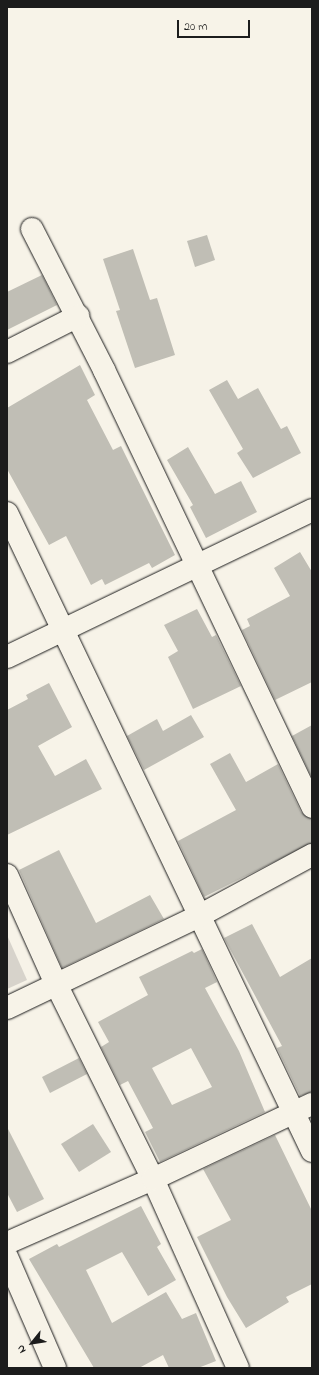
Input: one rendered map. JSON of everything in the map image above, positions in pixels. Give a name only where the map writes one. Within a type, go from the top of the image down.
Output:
[{"type":"street","points":[[32,229],[78,316],[312,807]]},
{"type":"street","points":[[7,352],[78,316]]},
{"type":"street","points":[[7,657],[312,510]]},
{"type":"street","points":[[7,513],[199,916],[303,1109],[312,1151]]},
{"type":"street","points":[[7,1008],[56,986],[199,916],[312,855]]},
{"type":"street","points":[[7,875],[56,986],[153,1179],[238,1368]]},
{"type":"street","points":[[7,1243],[153,1179],[303,1109]]},
{"type":"street","points":[[7,1257],[55,1368]]},
{"type":"shaded area","points":[[7,935],[27,980],[7,989]]},
{"type":"building","points":[[207,235],[215,260],[195,267],[187,241]]},
{"type":"building","points":[[133,249],[150,300],[157,298],[175,355],[135,368],[116,311],[120,310],[103,259]]},
{"type":"building","points":[[42,275],[57,305],[7,330],[7,292]]},
{"type":"building","points":[[80,365],[95,395],[87,400],[113,450],[121,446],[175,555],[152,568],[149,563],[105,585],[102,579],[91,585],[66,536],[49,545],[7,469],[7,408]]},
{"type":"building","points":[[227,380],[238,399],[258,388],[281,429],[287,426],[301,453],[253,478],[237,453],[243,449],[209,390]]},
{"type":"building","points":[[188,447],[215,494],[241,481],[257,512],[206,538],[190,507],[193,505],[167,460]]},
{"type":"building","points":[[300,552],[312,572],[312,682],[275,700],[242,630],[250,626],[247,619],[290,596],[274,568]]},
{"type":"building","points":[[197,609],[212,637],[216,635],[241,686],[193,709],[168,657],[178,651],[164,625]]},
{"type":"building","points":[[49,683],[72,727],[38,746],[55,776],[86,759],[102,789],[7,835],[7,710],[28,699],[26,695]]},
{"type":"building","points":[[191,715],[204,737],[144,770],[127,736],[157,719],[163,731]]},
{"type":"building","points":[[312,725],[312,778],[292,736]]},
{"type":"building","points":[[230,753],[246,782],[278,764],[301,812],[312,819],[312,843],[204,897],[178,841],[236,810],[210,764]]},
{"type":"building","points":[[59,850],[96,923],[150,895],[164,919],[62,968],[19,870]]},
{"type":"building","points":[[252,924],[280,977],[312,958],[312,1092],[300,1096],[277,1048],[282,1046],[224,938]]},
{"type":"building","points":[[202,949],[217,982],[205,988],[239,1051],[265,1112],[160,1162],[145,1132],[153,1128],[128,1081],[120,1085],[101,1047],[109,1042],[98,1022],[148,995],[139,977],[192,951],[194,953]],"holes":[[[191,1048],[212,1087],[172,1105],[152,1068]]]},
{"type":"building","points":[[79,1058],[87,1074],[50,1093],[42,1077]]},
{"type":"building","points":[[93,1124],[111,1152],[79,1172],[61,1144]]},
{"type":"building","points":[[7,1127],[44,1199],[17,1212],[7,1193]]},
{"type":"building","points":[[275,1135],[312,1211],[312,1284],[286,1297],[289,1302],[246,1328],[227,1297],[197,1237],[231,1220],[203,1169]]},
{"type":"building","points":[[141,1206],[161,1244],[157,1247],[176,1280],[148,1296],[122,1252],[86,1270],[112,1323],[166,1292],[182,1319],[196,1313],[216,1361],[198,1368],[169,1368],[163,1355],[139,1368],[94,1368],[29,1259],[57,1244],[59,1247]]}]
